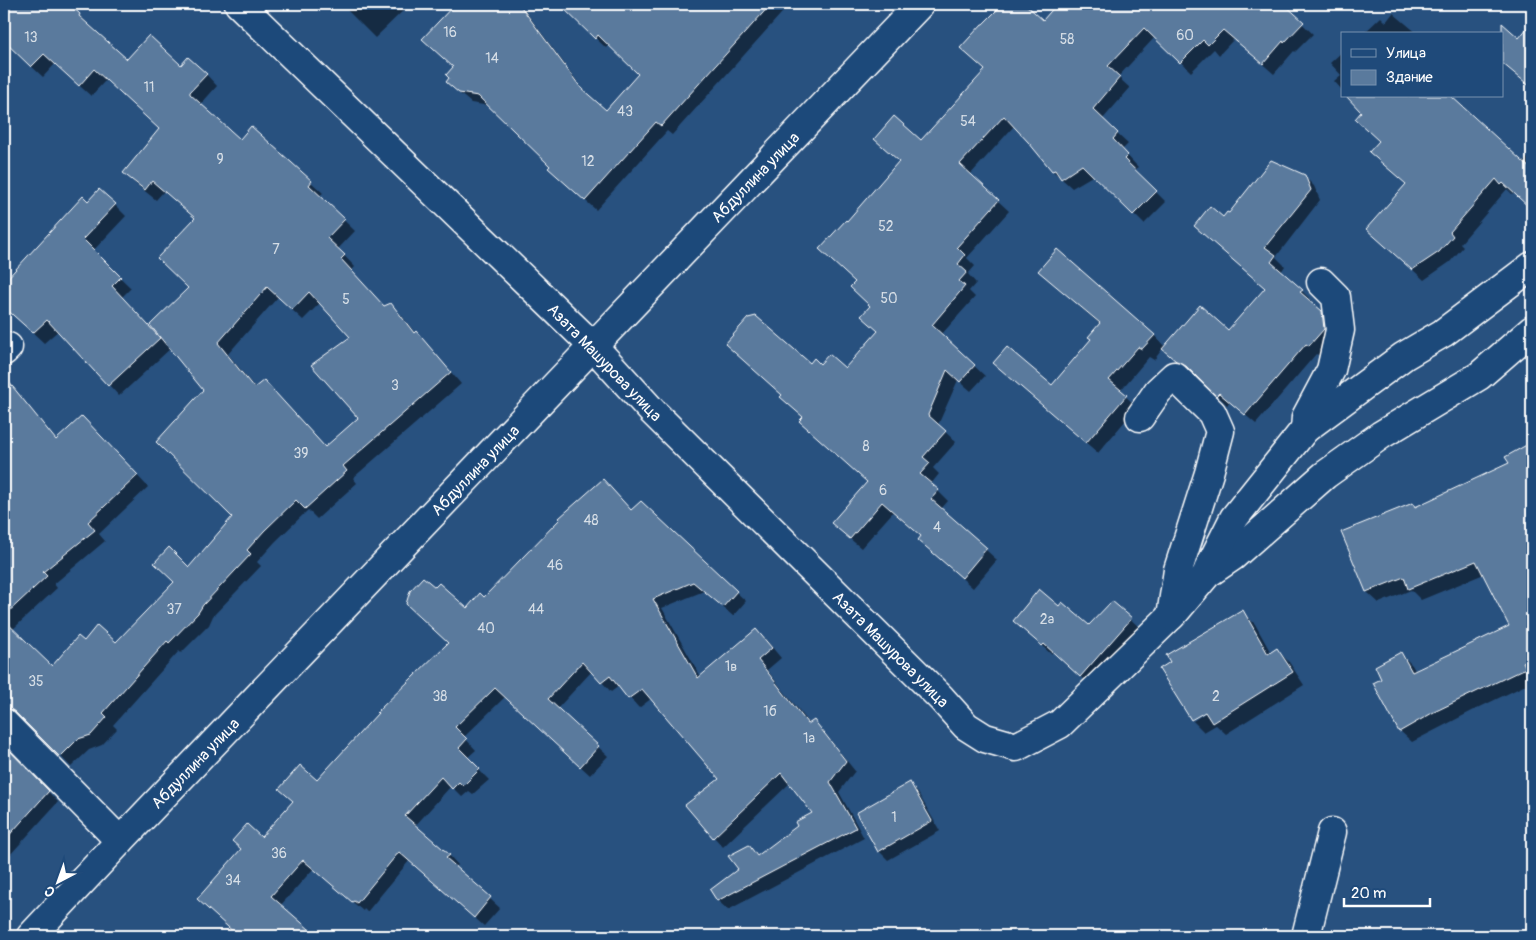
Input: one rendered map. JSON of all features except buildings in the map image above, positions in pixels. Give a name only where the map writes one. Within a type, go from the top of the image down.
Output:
[{"type":"street","name":"Азата Машурова улица","points":[[238,4],[593,346],[653,412],[941,698],[966,726],[985,738],[1016,747],[1060,724],[1171,616]]},
{"type":"street","name":"Абдуллина улица","points":[[31,936],[920,4]]},
{"type":"street","points":[[1171,616],[1207,574],[1234,518],[1305,429],[1404,356],[1443,333],[1532,266]]},
{"type":"street","points":[[1305,429],[1306,417],[1331,370],[1340,330],[1336,297],[1321,282]]},
{"type":"street","points":[[1207,574],[1232,557],[1325,475],[1381,435],[1479,376],[1532,330]]},
{"type":"street","points":[[1140,417],[1158,391],[1174,376],[1212,413],[1220,431],[1209,473],[1178,570],[1171,616]]},
{"type":"street","points":[[4,723],[120,841]]},
{"type":"street","points":[[1306,936],[1332,832]]}]
